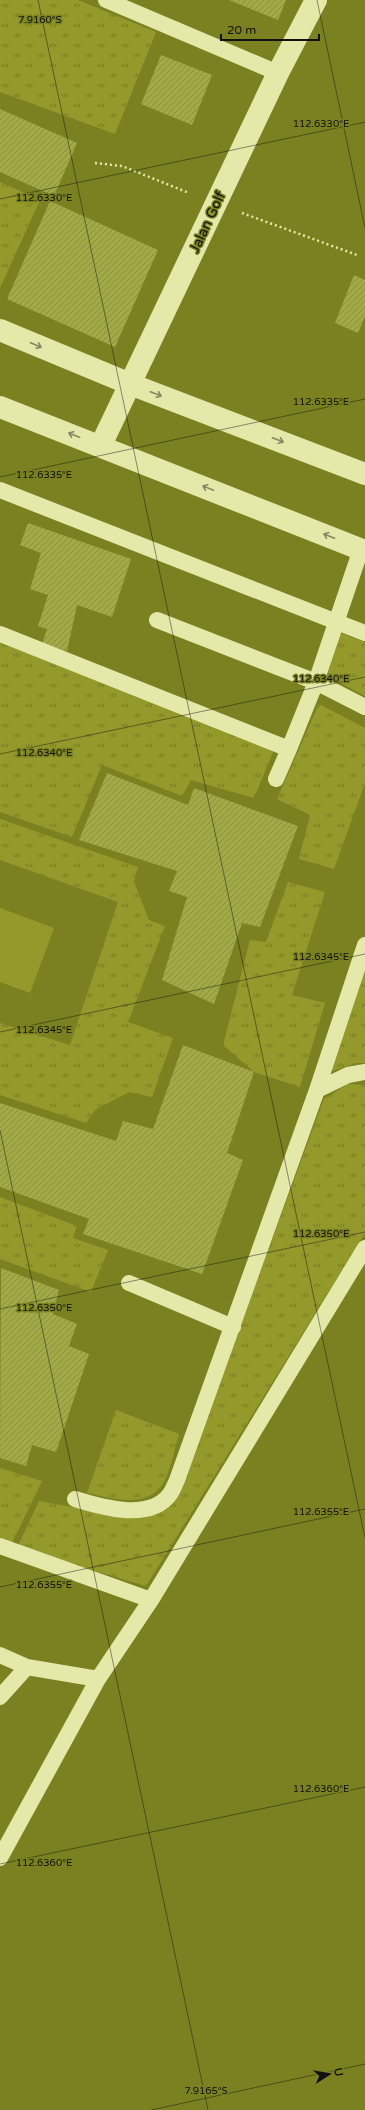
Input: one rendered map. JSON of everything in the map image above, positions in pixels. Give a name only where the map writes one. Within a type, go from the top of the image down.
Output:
[{"type":"street","name":"Jalan Golf","points":[[101,445],[278,73],[316,0]]},
{"type":"street","points":[[0,330],[130,384],[365,474]]},
{"type":"street","points":[[0,407],[101,445],[363,550]]},
{"type":"lane","points":[[106,0],[278,73]]},
{"type":"lane","points":[[0,490],[365,633]]},
{"type":"lane","points":[[276,779],[316,682],[335,622],[363,550]]},
{"type":"lane","points":[[157,620],[316,682],[365,707]]},
{"type":"lane","points":[[0,634],[289,749]]},
{"type":"lane","points":[[75,1499],[105,1508],[131,1510],[145,1508],[158,1503],[169,1495],[177,1480],[317,1090],[365,945]]},
{"type":"lane","points":[[317,1090],[348,1075],[365,1072]]},
{"type":"lane","points":[[0,1858],[98,1679],[151,1600],[365,1248]]},
{"type":"lane","points":[[129,1283],[233,1326]]},
{"type":"lane","points":[[0,1546],[151,1600]]},
{"type":"lane","points":[[0,1655],[27,1667],[98,1679]]},
{"type":"lane","points":[[0,1696],[27,1667]]},
{"type":"path","points":[[95,163],[122,166],[216,203],[357,255]]},
{"type":"green space","points":[[0,0],[78,0],[156,32],[115,134],[0,92]]},
{"type":"green space","points":[[0,182],[40,200],[0,288]]},
{"type":"green space","points":[[340,633],[365,642],[365,696],[327,676]]},
{"type":"green space","points":[[0,639],[274,750],[254,798],[191,780],[182,796],[102,765],[72,837],[0,812]]},
{"type":"green space","points":[[319,704],[365,728],[365,783],[334,869],[299,859],[310,815],[277,799]]},
{"type":"green space","points":[[0,819],[138,867],[134,882],[149,920],[165,926],[128,1022],[173,1038],[152,1097],[129,1092],[95,1110],[86,1123],[0,1095],[0,1023],[70,1045],[118,902],[0,860]]},
{"type":"green space","points":[[288,882],[325,892],[292,995],[325,1003],[300,1087],[254,1072],[223,1045],[250,940],[266,942]]},
{"type":"green space","points":[[0,908],[54,928],[30,993],[0,982]]},
{"type":"green space","points":[[365,968],[365,1063],[356,1063],[332,1071]]},
{"type":"green space","points":[[348,1084],[365,1085],[365,1233],[146,1586],[17,1548],[39,1501],[117,1515],[181,1487],[324,1099]]},
{"type":"green space","points":[[0,1197],[77,1226],[73,1238],[108,1250],[91,1292],[0,1259]]},
{"type":"green space","points":[[116,1410],[179,1434],[171,1465],[164,1482],[157,1491],[149,1496],[129,1500],[87,1493]]},
{"type":"green space","points":[[0,1468],[42,1481],[12,1543],[0,1538]]},
{"type":"building","points":[[229,0],[286,0],[278,20]]},
{"type":"building","points":[[161,55],[212,75],[192,125],[141,104]]},
{"type":"building","points":[[0,109],[77,143],[54,196],[0,172]]},
{"type":"building","points":[[50,201],[158,250],[115,347],[7,299]]},
{"type":"building","points":[[354,275],[365,280],[365,316],[358,333],[335,323]]},
{"type":"building","points":[[28,523],[131,559],[112,617],[77,605],[67,651],[42,644],[47,629],[38,626],[48,595],[30,589],[41,553],[20,545]]},
{"type":"building","points":[[107,773],[188,805],[194,788],[298,826],[260,927],[242,923],[214,1004],[162,980],[187,897],[169,891],[177,871],[79,840]]},
{"type":"building","points":[[183,1045],[254,1072],[227,1153],[243,1160],[202,1274],[83,1234],[89,1219],[0,1187],[0,1103],[116,1141],[123,1121],[153,1129]]},
{"type":"building","points":[[1,1268],[59,1290],[53,1314],[77,1324],[69,1346],[89,1354],[56,1452],[32,1445],[26,1466],[0,1458]]}]
